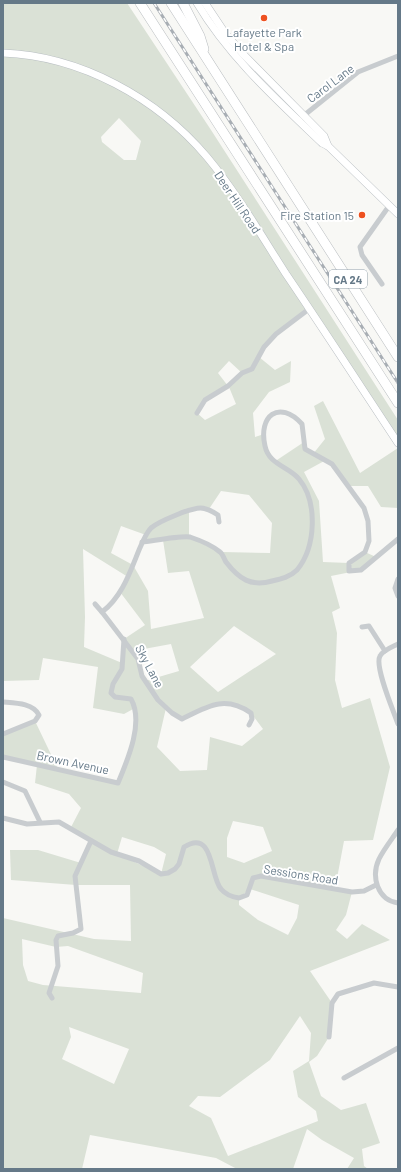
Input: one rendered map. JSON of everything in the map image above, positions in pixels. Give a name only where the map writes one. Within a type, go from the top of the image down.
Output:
[{"type":"highway","name":"CA 24","points":[[171,3],[398,357]]},
{"type":"highway","points":[[183,3],[200,36],[206,56]]},
{"type":"highway","name":"CA 24","points":[[141,5],[398,403]]},
{"type":"street","points":[[197,3],[231,52],[300,118],[324,136],[328,146],[398,214]]},
{"type":"street","points":[[205,3],[240,51],[300,118]]},
{"type":"street","name":"Deer Hill Road","points":[[3,53],[46,60],[92,73],[130,91],[176,125],[207,157],[224,179],[398,443]]},
{"type":"street","name":"Carol Lane","points":[[300,118],[358,72],[398,56]]},
{"type":"street","points":[[382,284],[362,255],[360,247],[389,206]]},
{"type":"street","points":[[197,413],[205,400],[228,386],[242,373],[252,369],[264,347],[276,334],[310,309]]},
{"type":"street","points":[[142,542],[189,536],[222,552],[226,561],[243,579],[256,584],[287,577],[296,570],[311,542],[313,526],[306,490],[298,478],[275,463],[265,446],[266,422],[269,416],[277,412],[292,414],[302,424],[304,446],[306,450],[332,464],[364,508],[368,521],[369,541],[365,552],[349,563],[349,571],[361,570],[398,539]]},
{"type":"street","points":[[102,612],[115,599],[125,584],[142,542],[151,528],[198,507],[209,509],[218,515],[219,522]]},
{"type":"street","points":[[398,579],[395,588],[398,596]]},
{"type":"street","name":"Sky Lane","points":[[95,604],[124,639],[138,659],[142,676],[158,700],[172,713],[182,719],[198,711],[226,702],[236,704],[251,713],[252,719],[249,725]]},
{"type":"street","points":[[362,627],[368,626],[385,651]]},
{"type":"street","name":"Brown Avenue","points":[[3,757],[118,782],[129,755],[137,716],[131,699],[115,697],[111,693],[113,684],[122,669],[124,639]]},
{"type":"street","points":[[398,644],[380,654],[378,659],[379,669],[396,710],[398,724]]},
{"type":"street","points":[[3,702],[28,706],[38,713],[39,718],[3,734]]},
{"type":"street","points":[[3,782],[24,791],[40,822]]},
{"type":"street","points":[[3,818],[26,824],[59,822],[91,841],[75,876],[81,929],[73,933],[58,936],[56,940],[58,966],[49,993],[52,998]]},
{"type":"street","points":[[398,830],[379,859],[376,870],[376,885],[382,895],[398,903]]},
{"type":"street","name":"Sessions Road","points":[[91,841],[111,852],[139,861],[162,874],[168,874],[175,870],[179,864],[184,847],[190,843],[198,843],[205,846],[209,853],[216,882],[221,889],[228,896],[239,898],[247,895],[253,878],[261,876],[352,892],[364,891],[376,885]]},
{"type":"street","points":[[329,1037],[332,1003],[338,994],[374,982],[398,987]]},
{"type":"street","points":[[344,1078],[398,1048]]},
{"type":"shaded area","points":[[3,3],[127,3],[211,130],[398,420],[398,443],[310,309],[276,334],[259,357],[275,370],[291,361],[290,382],[269,392],[253,413],[255,437],[264,434],[265,445],[274,462],[304,442],[304,446],[313,454],[325,439],[314,406],[323,401],[360,473],[398,448],[398,508],[381,507],[368,486],[347,486],[326,460],[304,472],[319,501],[323,562],[349,563],[365,552],[376,557],[361,570],[331,576],[340,608],[332,612],[337,633],[335,680],[342,708],[370,698],[390,767],[373,840],[344,841],[335,889],[352,892],[346,915],[336,930],[347,939],[362,924],[390,940],[310,971],[332,1003],[329,1037],[317,1056],[309,1062],[321,1096],[341,1110],[366,1103],[380,1143],[362,1149],[364,1166],[368,1169],[347,1169],[354,1158],[322,1140],[307,1129],[293,1169],[237,1169],[216,1158],[90,1135],[82,1169],[3,1169],[3,918],[94,939],[131,941],[130,885],[76,885],[11,880],[10,850],[38,850],[81,863],[91,841],[70,829],[81,808],[69,794],[35,783],[37,765],[3,757],[3,734],[35,721],[58,769],[118,782],[132,746],[136,727],[136,717],[135,708],[124,714],[93,708],[98,667],[43,658],[39,680],[3,681]],"holes":[[[119,118],[141,141],[136,160],[124,160],[102,142],[101,137]],[[229,361],[242,373],[228,386],[218,373]],[[229,387],[236,404],[205,420],[197,413],[205,400]],[[221,491],[249,495],[272,523],[270,553],[222,552],[189,537],[189,510],[209,509]],[[121,526],[146,535],[142,542],[163,540],[168,573],[189,571],[204,618],[151,629],[148,591],[133,565],[111,553]],[[83,549],[128,577],[120,592],[145,625],[124,639],[122,663],[84,647],[85,617]],[[234,626],[276,654],[218,692],[190,667]],[[171,644],[179,671],[145,681],[133,651]],[[226,702],[251,713],[263,729],[242,746],[210,737],[207,770],[180,771],[157,747],[166,708],[182,719]],[[233,821],[263,827],[272,851],[244,863],[227,857],[227,838]],[[122,837],[154,847],[166,854],[161,874],[117,854]],[[250,889],[299,905],[297,918],[288,935],[258,920],[239,905],[239,898]],[[22,939],[56,947],[68,946],[143,973],[141,993],[43,985],[28,981],[23,965]],[[300,1016],[311,1033],[309,1061],[293,1071],[298,1097],[316,1111],[318,1121],[228,1156],[211,1118],[189,1106],[198,1096],[220,1097],[270,1060]],[[69,1027],[129,1049],[114,1084],[62,1059],[71,1037]]]},
{"type":"railway","points":[[154,3],[398,383]]},
{"type":"place","name":"Lafayette Park Hotel & Spa","points":[[264,18]]},
{"type":"place","name":"Fire Station 15","points":[[362,215]]}]
